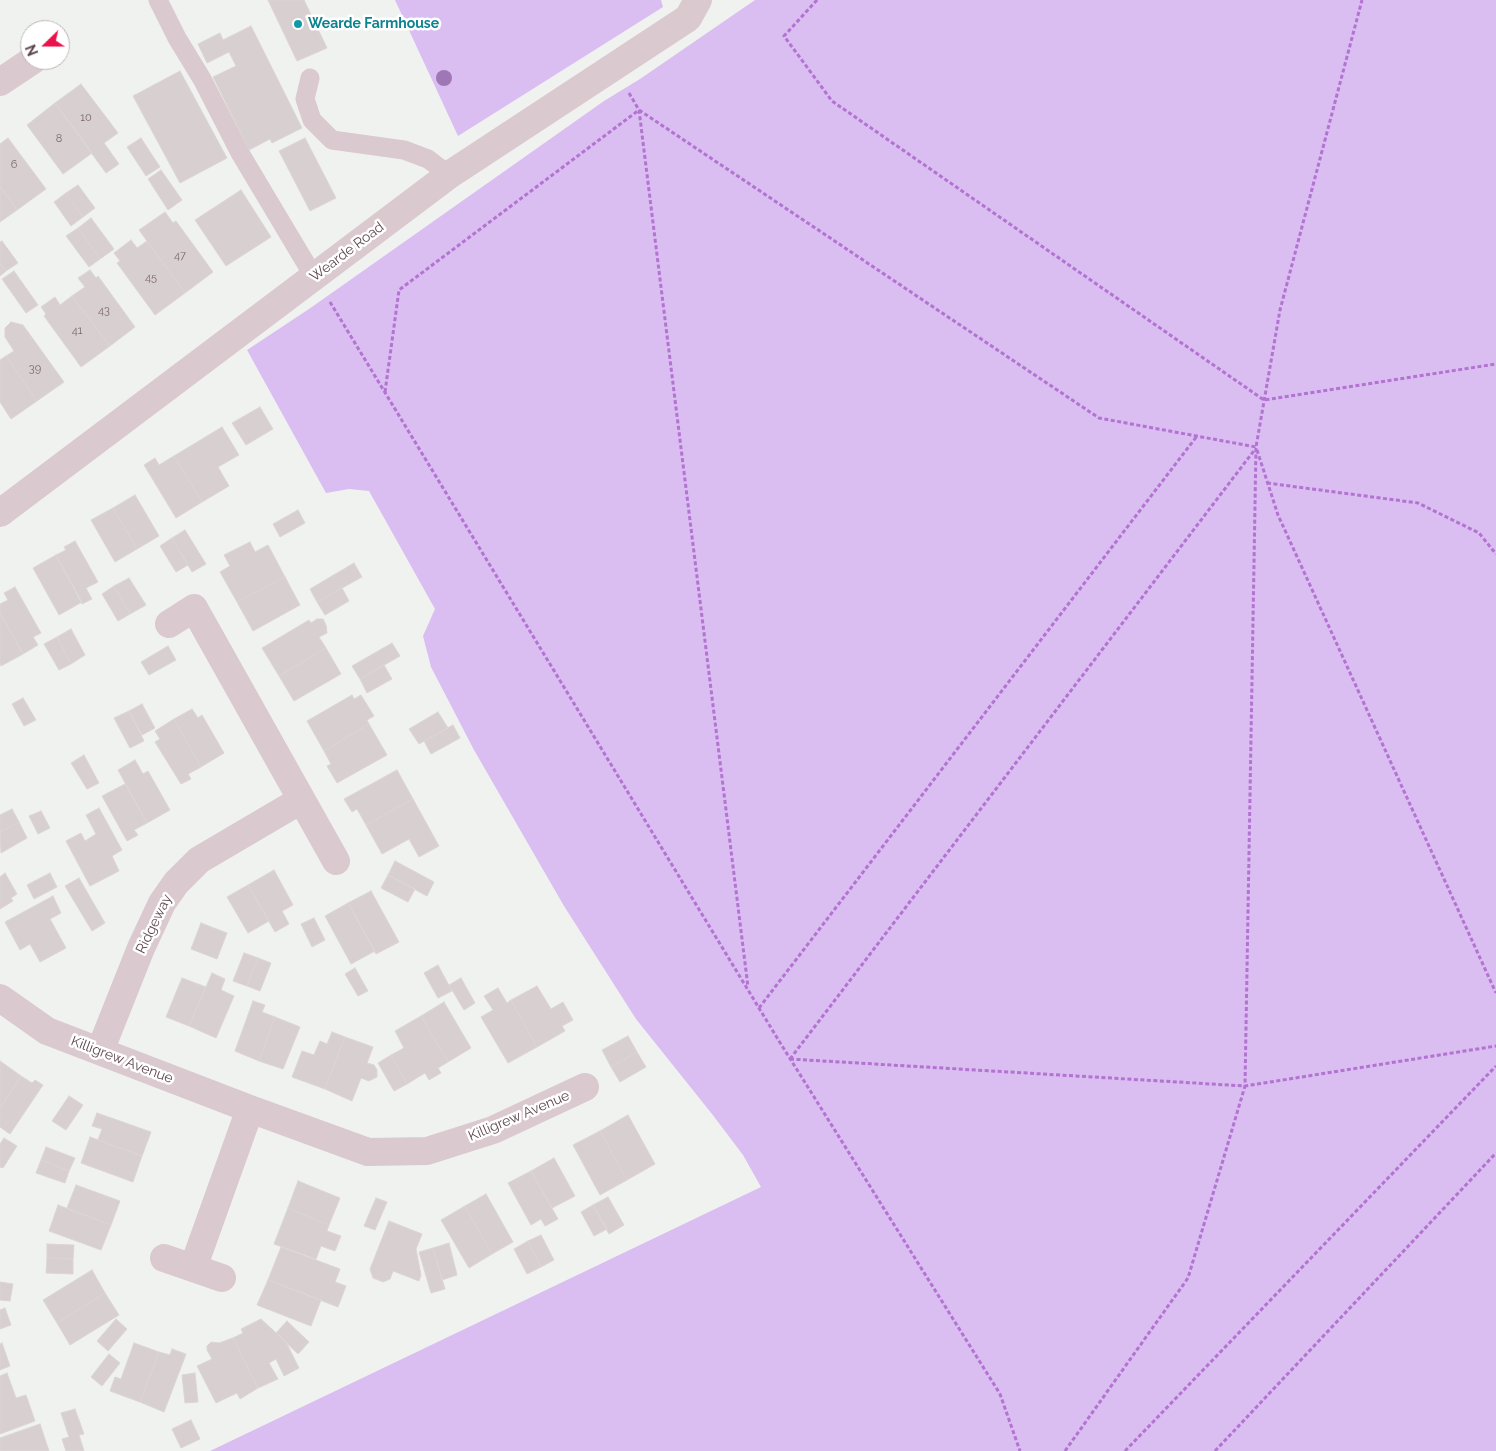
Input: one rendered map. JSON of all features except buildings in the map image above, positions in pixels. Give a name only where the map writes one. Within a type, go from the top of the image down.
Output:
[{"type":"street","name":"Wearde Road","points":[[0,513],[449,175],[688,18],[698,0]]},
{"type":"street","points":[[0,82],[20,69]]},
{"type":"street","points":[[168,624],[194,608],[336,861]]},
{"type":"street","name":"Ridgeway","points":[[100,1051],[141,948],[162,903],[176,883],[199,860],[301,800]]},
{"type":"street","name":"Killigrew Avenue","points":[[0,998],[47,1031],[368,1152],[427,1151],[493,1130],[585,1088]]},
{"type":"street","points":[[193,1268],[250,1109]]},
{"type":"street","points":[[164,1258],[222,1278]]},
{"type":"lane","points":[[158,0],[240,153],[314,276]]},
{"type":"lane","points":[[310,78],[305,99],[312,120],[332,140],[404,150],[428,159],[449,175]]},
{"type":"path","points":[[817,0],[784,36],[832,101],[1264,400],[1496,364]]},
{"type":"path","points":[[1065,1451],[1188,1278],[1245,1086],[1256,447],[1280,310],[1362,0]]},
{"type":"path","points":[[615,66],[638,110],[748,990]]},
{"type":"path","points":[[385,393],[398,290],[638,110]]},
{"type":"path","points":[[638,110],[1099,418],[1256,447]]},
{"type":"path","points":[[314,276],[790,1059],[1000,1394],[1020,1451]]},
{"type":"path","points":[[759,1008],[1197,436]]},
{"type":"path","points":[[1256,447],[1278,515],[1496,993]]},
{"type":"path","points":[[790,1059],[1256,447]]},
{"type":"path","points":[[1267,483],[1418,503],[1479,533],[1496,554]]},
{"type":"path","points":[[790,1059],[1245,1086],[1496,1046]]},
{"type":"path","points":[[1125,1451],[1496,1066]]},
{"type":"path","points":[[1215,1451],[1496,1153]]},
{"type":"shaded area","points":[[395,0],[661,0],[663,7],[458,136]]},
{"type":"shaded area","points":[[755,0],[1496,0],[1496,1451],[210,1451],[761,1187],[743,1155],[636,1019],[564,906],[474,750],[431,667],[423,636],[435,609],[369,491],[349,489],[326,493],[247,350],[309,309],[604,101],[640,79]]},
{"type":"place","name":"Wearde Farmhouse","points":[[298,24]]}]
